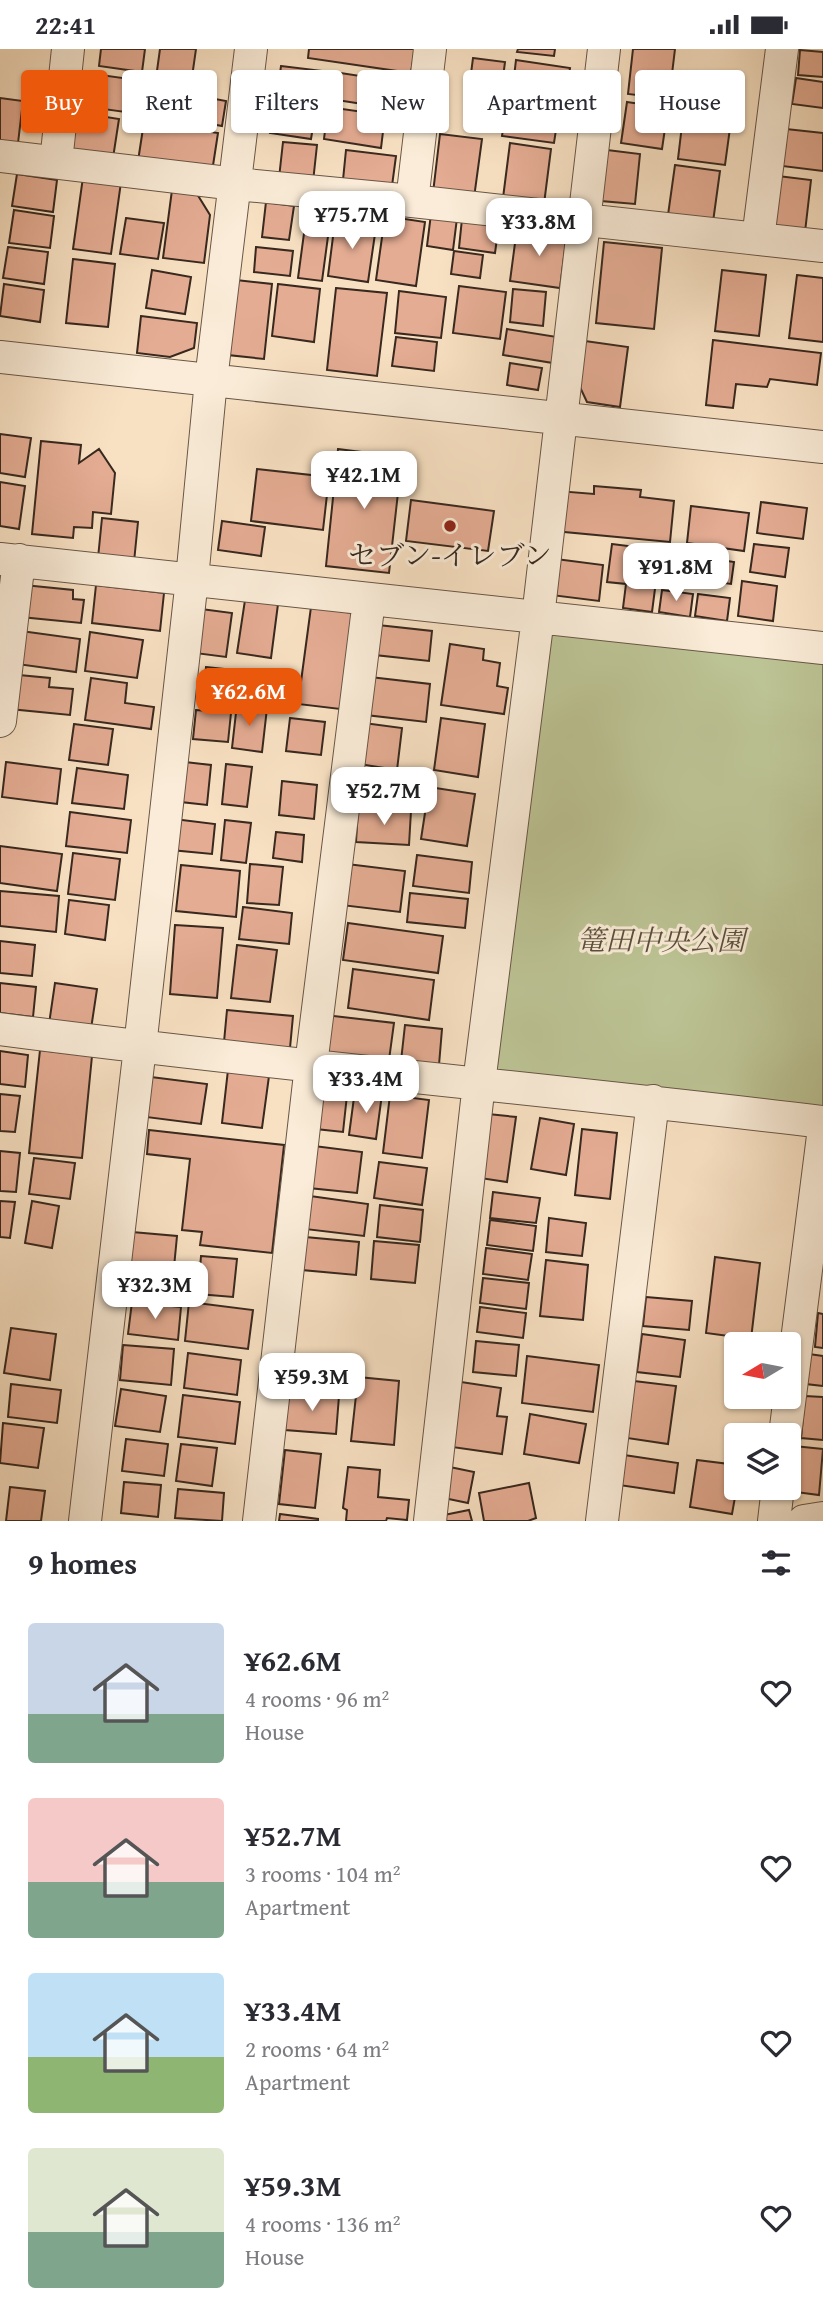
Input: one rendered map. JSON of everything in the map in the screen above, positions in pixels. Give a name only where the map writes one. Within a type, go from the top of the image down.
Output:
[{"type":"street","points":[[56,162],[68,49]]},
{"type":"street","points":[[85,1521],[192,579],[211,380],[251,49]]},
{"type":"street","points":[[412,201],[430,49]]},
{"type":"street","points":[[430,1521],[604,49]]},
{"type":"street","points":[[758,239],[782,49]]},
{"type":"street","points":[[0,156],[236,184],[823,246]]},
{"type":"street","points":[[0,357],[823,447]]},
{"type":"street","points":[[0,721],[9,560],[823,648]]},
{"type":"street","points":[[260,1521],[311,1065],[369,600]]},
{"type":"street","points":[[0,1029],[140,1047],[653,1101],[823,1122]]},
{"type":"street","points":[[602,1521],[653,1101]]},
{"type":"street","points":[[787,1423],[823,1136]]},
{"type":"street","points":[[774,1521],[776,1500]]},
{"type":"street","points":[[804,1521],[823,1518]]},
{"type":"green space","name":"篭田中央公園","points":[[538,617],[823,648],[823,1122],[479,1083]]},
{"type":"building","points":[[101,49],[145,49],[142,70],[99,66]]},
{"type":"building","points":[[160,49],[196,49],[193,70],[157,70]]},
{"type":"building","points":[[309,49],[415,49],[412,70],[390,70],[308,58]]},
{"type":"building","points":[[518,49],[555,49],[554,56],[517,52]]},
{"type":"building","points":[[633,49],[675,49],[672,70],[635,70],[635,95],[628,94]]},
{"type":"building","points":[[800,50],[823,52],[823,77],[798,75]]},
{"type":"building","points":[[473,58],[505,62],[504,70],[471,70]]},
{"type":"building","points":[[516,60],[570,68],[570,70],[515,70]]},
{"type":"building","points":[[281,66],[315,70],[280,70]]},
{"type":"building","points":[[343,73],[357,76],[357,103],[343,101]]},
{"type":"building","points":[[108,76],[122,78],[122,112],[108,110]]},
{"type":"building","points":[[796,78],[823,82],[823,108],[792,104]]},
{"type":"building","points":[[0,98],[21,101],[18,143],[0,141]]},
{"type":"building","points":[[217,99],[226,101],[222,126],[217,125]]},
{"type":"building","points":[[627,102],[635,103],[635,133],[664,133],[662,149],[621,143]]},
{"type":"building","points":[[343,109],[357,111],[357,133],[383,133],[381,148],[324,139],[325,133],[343,133]]},
{"type":"building","points":[[108,117],[119,119],[113,158],[69,151],[72,133],[108,133]]},
{"type":"building","points":[[786,129],[823,133],[823,171],[782,166]]},
{"type":"building","points":[[142,133],[218,133],[212,172],[138,161]]},
{"type":"building","points":[[270,133],[312,133],[311,139]]},
{"type":"building","points":[[502,133],[556,133],[554,143],[502,136]]},
{"type":"building","points":[[681,133],[729,133],[725,165],[678,159]]},
{"type":"building","points":[[440,134],[482,139],[474,198],[433,193]]},
{"type":"building","points":[[283,142],[317,145],[313,182],[279,178]]},
{"type":"building","points":[[510,143],[551,149],[544,204],[503,198]]},
{"type":"building","points":[[346,150],[396,156],[392,186],[343,180]]},
{"type":"building","points":[[607,150],[640,154],[635,204],[601,201]]},
{"type":"building","points":[[675,165],[720,171],[713,222],[668,215]]},
{"type":"building","points":[[17,174],[57,180],[53,212],[12,206]]},
{"type":"building","points":[[778,176],[811,180],[805,232],[772,228]]},
{"type":"building","points":[[83,177],[121,182],[111,254],[73,249]]},
{"type":"building","points":[[172,190],[197,194],[210,215],[204,263],[163,258]]},
{"type":"building","points":[[266,202],[294,206],[289,240],[262,237]]},
{"type":"building","points":[[14,210],[54,216],[50,248],[9,243]]},
{"type":"building","points":[[307,211],[331,214],[322,281],[298,278]]},
{"type":"building","points":[[431,214],[457,218],[453,250],[427,246]]},
{"type":"building","points":[[385,216],[425,222],[416,286],[376,280]]},
{"type":"building","points":[[126,218],[164,223],[158,259],[120,254]]},
{"type":"building","points":[[462,219],[499,224],[495,253],[459,248]]},
{"type":"building","points":[[335,221],[376,227],[368,282],[328,276]]},
{"type":"building","points":[[517,228],[567,234],[560,288],[510,281]]},
{"type":"building","points":[[604,242],[662,248],[654,329],[596,323]]},
{"type":"building","points":[[8,247],[48,252],[44,284],[3,278]]},
{"type":"building","points":[[256,247],[293,251],[290,276],[254,272]]},
{"type":"building","points":[[454,251],[483,255],[480,278],[451,274]]},
{"type":"building","points":[[73,259],[115,264],[108,327],[66,323]]},
{"type":"building","points":[[152,270],[191,277],[185,314],[146,308]]},
{"type":"building","points":[[722,270],[766,275],[759,336],[715,331]]},
{"type":"building","points":[[797,275],[823,278],[823,342],[789,338]]},
{"type":"building","points":[[236,280],[272,284],[264,359],[228,355]]},
{"type":"building","points":[[4,284],[44,290],[40,322],[0,316]]},
{"type":"building","points":[[278,284],[320,289],[314,342],[272,336]]},
{"type":"building","points":[[459,286],[506,292],[500,339],[453,333]]},
{"type":"building","points":[[336,288],[387,293],[377,376],[327,370]]},
{"type":"building","points":[[513,289],[546,292],[543,326],[510,322]]},
{"type":"building","points":[[399,291],[446,297],[441,338],[395,333]]},
{"type":"building","points":[[141,316],[197,323],[194,348],[170,357],[137,353]]},
{"type":"building","points":[[507,329],[557,337],[553,363],[503,355]]},
{"type":"building","points":[[396,337],[437,342],[434,371],[392,366]]},
{"type":"building","points":[[713,340],[821,353],[817,385],[770,379],[767,387],[736,384],[733,408],[706,405]]},
{"type":"building","points":[[585,341],[628,347],[620,407],[587,402],[579,385]]},
{"type":"building","points":[[510,363],[542,368],[538,390],[507,385]]},
{"type":"building","points":[[0,434],[31,438],[25,477],[0,473]]},
{"type":"building","points":[[41,441],[81,445],[79,463],[99,449],[115,473],[111,514],[93,512],[92,528],[74,527],[73,538],[32,534]]},
{"type":"building","points":[[338,449],[402,457],[389,573],[326,566]]},
{"type":"building","points":[[257,469],[329,477],[323,530],[251,521]]},
{"type":"building","points":[[0,482],[25,486],[19,529],[0,526]]},
{"type":"building","points":[[594,486],[641,490],[640,497],[674,501],[670,542],[554,531],[558,491],[594,494]]},
{"type":"building","name":"セブン-イレブン","points":[[411,500],[494,511],[488,551],[406,541]]},
{"type":"building","points":[[761,502],[807,508],[803,539],[757,533]]},
{"type":"building","points":[[691,506],[749,513],[744,551],[687,543]]},
{"type":"building","points":[[102,518],[138,522],[134,562],[98,558]]},
{"type":"building","points":[[222,521],[265,527],[261,556],[218,550]]},
{"type":"building","points":[[612,544],[660,550],[652,612],[623,608],[626,584],[607,582]]},
{"type":"building","points":[[754,544],[789,548],[785,577],[750,572]]},
{"type":"building","points":[[665,554],[697,558],[693,581],[662,576]]},
{"type":"building","points":[[703,557],[734,562],[731,584],[700,580]]},
{"type":"building","points":[[556,559],[603,565],[599,601],[551,595]]},
{"type":"building","points":[[742,581],[777,586],[773,621],[738,616]]},
{"type":"building","points":[[24,585],[73,590],[73,599],[84,600],[81,623],[21,617]]},
{"type":"building","points":[[96,585],[164,593],[160,631],[92,623]]},
{"type":"building","points":[[662,590],[693,594],[690,617],[659,612]]},
{"type":"building","points":[[698,594],[730,598],[727,621],[695,616]]},
{"type":"building","points":[[245,600],[278,604],[271,658],[237,653]]},
{"type":"building","points":[[311,607],[353,613],[340,709],[298,704]]},
{"type":"building","points":[[201,609],[232,613],[226,657],[195,653]]},
{"type":"building","points":[[378,625],[432,631],[429,661],[375,655]]},
{"type":"building","points":[[21,631],[80,639],[76,672],[17,664]]},
{"type":"building","points":[[90,632],[143,640],[137,678],[85,671]]},
{"type":"building","points":[[450,644],[484,649],[483,660],[500,663],[497,686],[508,688],[504,714],[441,705]]},
{"type":"building","points":[[206,667],[242,671],[238,700],[203,696]]},
{"type":"building","points":[[19,675],[50,678],[49,687],[73,689],[70,715],[10,709]]},
{"type":"building","points":[[370,677],[430,684],[426,722],[366,715]]},
{"type":"building","points":[[91,678],[127,683],[125,703],[154,707],[151,729],[85,720]]},
{"type":"building","points":[[237,704],[267,708],[262,752],[232,748]]},
{"type":"building","points":[[196,710],[231,713],[228,742],[193,739]]},
{"type":"building","points":[[290,718],[325,722],[321,755],[286,751]]},
{"type":"building","points":[[441,718],[485,724],[478,777],[434,770]]},
{"type":"building","points":[[364,723],[402,728],[397,770],[359,764]]},
{"type":"building","points":[[74,724],[113,729],[108,765],[69,760]]},
{"type":"building","points":[[6,762],[61,769],[57,804],[2,797]]},
{"type":"building","points":[[185,762],[211,765],[207,805],[181,802]]},
{"type":"building","points":[[226,764],[252,767],[247,807],[222,804]]},
{"type":"building","points":[[77,768],[128,775],[124,809],[72,803]]},
{"type":"building","points":[[363,774],[408,779],[405,808],[360,804]]},
{"type":"building","points":[[282,781],[317,785],[314,819],[279,815]]},
{"type":"building","points":[[429,787],[475,794],[467,846],[421,839]]},
{"type":"building","points":[[358,808],[411,811],[409,845],[356,842]]},
{"type":"building","points":[[70,812],[131,820],[127,853],[66,846]]},
{"type":"building","points":[[174,819],[215,824],[212,854],[171,850]]},
{"type":"building","points":[[225,820],[251,823],[246,863],[221,860]]},
{"type":"building","points":[[276,832],[304,835],[302,862],[273,858]]},
{"type":"building","points":[[0,846],[62,854],[57,891],[0,883]]},
{"type":"building","points":[[73,853],[120,859],[115,900],[68,894]]},
{"type":"building","points":[[417,855],[472,862],[469,893],[413,886]]},
{"type":"building","points":[[250,864],[283,867],[279,905],[247,903]]},
{"type":"building","points":[[347,864],[405,871],[400,912],[341,905]]},
{"type":"building","points":[[181,865],[240,871],[236,917],[176,911]]},
{"type":"building","points":[[0,891],[59,896],[56,932],[0,926]]},
{"type":"building","points":[[410,893],[468,899],[465,928],[407,922]]},
{"type":"building","points":[[69,900],[109,905],[105,940],[65,934]]},
{"type":"building","points":[[243,907],[292,913],[289,944],[239,939]]},
{"type":"building","points":[[348,923],[443,936],[438,973],[343,960]]},
{"type":"building","points":[[175,925],[223,928],[217,998],[170,994]]},
{"type":"building","points":[[0,941],[35,945],[32,976],[0,973]]},
{"type":"building","points":[[237,945],[277,950],[270,1002],[231,998]]},
{"type":"building","points":[[353,969],[434,980],[429,1020],[348,1008]]},
{"type":"building","points":[[0,983],[36,987],[33,1017],[0,1013]]},
{"type":"building","points":[[55,983],[97,989],[91,1029],[49,1024]]},
{"type":"building","points":[[227,1010],[293,1016],[290,1048],[224,1042]]},
{"type":"building","points":[[325,1015],[394,1023],[389,1060],[320,1051]]},
{"type":"building","points":[[405,1025],[442,1029],[439,1065],[401,1061]]},
{"type":"building","points":[[40,1050],[92,1056],[82,1158],[29,1153]]},
{"type":"building","points":[[0,1051],[28,1055],[25,1087],[0,1084]]},
{"type":"building","points":[[228,1070],[269,1076],[262,1128],[222,1123]]},
{"type":"building","points":[[151,1077],[207,1084],[201,1124],[146,1117]]},
{"type":"building","points":[[355,1090],[382,1094],[376,1139],[349,1135]]},
{"type":"building","points":[[320,1092],[347,1095],[343,1132],[316,1129]]},
{"type":"building","points":[[0,1094],[20,1096],[15,1132],[0,1131]]},
{"type":"building","points":[[390,1095],[429,1100],[422,1158],[383,1153]]},
{"type":"building","points":[[488,1114],[516,1117],[507,1182],[480,1178]]},
{"type":"building","points":[[540,1118],[574,1124],[566,1175],[531,1169]]},
{"type":"building","points":[[582,1129],[617,1133],[610,1199],[575,1195]]},
{"type":"building","points":[[149,1130],[284,1145],[272,1253],[200,1245],[202,1232],[182,1230],[190,1159],[147,1154]]},
{"type":"building","points":[[314,1146],[362,1152],[357,1193],[309,1188]]},
{"type":"building","points":[[0,1151],[20,1153],[16,1192],[0,1191]]},
{"type":"building","points":[[34,1158],[75,1163],[70,1199],[29,1194]]},
{"type":"building","points":[[379,1162],[427,1168],[422,1205],[374,1198]]},
{"type":"building","points":[[493,1192],[540,1198],[536,1223],[490,1218]]},
{"type":"building","points":[[310,1196],[368,1204],[364,1236],[305,1229]]},
{"type":"building","points":[[0,1201],[15,1202],[10,1238],[0,1237]]},
{"type":"building","points":[[32,1201],[59,1206],[52,1248],[25,1243]]},
{"type":"building","points":[[380,1205],[423,1210],[420,1242],[377,1237]]},
{"type":"building","points":[[549,1218],[586,1223],[582,1256],[546,1252]]},
{"type":"building","points":[[490,1220],[536,1226],[533,1251],[487,1245]]},
{"type":"building","points":[[132,1232],[177,1236],[172,1288],[128,1284]]},
{"type":"building","points":[[305,1237],[359,1242],[356,1275],[302,1270]]},
{"type":"building","points":[[374,1241],[419,1245],[415,1283],[371,1279]]},
{"type":"building","points":[[486,1248],[532,1254],[528,1280],[483,1274]]},
{"type":"building","points":[[201,1256],[237,1259],[233,1297],[198,1294]]},
{"type":"building","points":[[715,1257],[760,1263],[752,1332],[724,1332],[724,1335],[706,1333]]},
{"type":"building","points":[[546,1260],[588,1265],[583,1320],[540,1316]]},
{"type":"building","points":[[483,1278],[529,1283],[526,1309],[480,1303]]},
{"type":"building","points":[[646,1297],[692,1301],[689,1330],[643,1326]]},
{"type":"building","points":[[132,1302],[181,1307],[178,1340],[128,1334]]},
{"type":"building","points":[[189,1302],[253,1310],[248,1349],[185,1341]]},
{"type":"building","points":[[480,1307],[526,1313],[523,1338],[477,1332]]},
{"type":"building","points":[[818,1313],[823,1314],[823,1348],[815,1347]]},
{"type":"building","points":[[11,1328],[56,1334],[50,1380],[4,1373]]},
{"type":"building","points":[[642,1334],[685,1340],[680,1377],[637,1372]]},
{"type":"building","points":[[476,1341],[519,1345],[516,1376],[473,1372]]},
{"type":"building","points":[[123,1345],[174,1349],[171,1385],[120,1380]]},
{"type":"building","points":[[188,1353],[241,1360],[237,1395],[184,1388]]},
{"type":"building","points":[[809,1354],[823,1356],[823,1386],[806,1384]]},
{"type":"building","points":[[527,1356],[599,1365],[593,1412],[522,1403]]},
{"type":"building","points":[[358,1377],[399,1381],[394,1445],[351,1441]]},
{"type":"building","points":[[634,1381],[676,1386],[668,1444],[627,1438]]},
{"type":"building","points":[[461,1382],[501,1388],[497,1416],[507,1417],[502,1454],[452,1447]]},
{"type":"building","points":[[11,1384],[61,1390],[57,1423],[8,1417]]},
{"type":"building","points":[[121,1389],[166,1396],[160,1432],[115,1426]]},
{"type":"building","points":[[288,1392],[339,1396],[336,1434],[285,1430]]},
{"type":"building","points":[[183,1395],[240,1402],[235,1444],[178,1437]]},
{"type":"building","points":[[805,1396],[823,1397],[823,1440],[801,1438]]},
{"type":"building","points":[[530,1414],[586,1424],[579,1463],[524,1454]]},
{"type":"building","points":[[3,1423],[44,1428],[38,1468],[0,1463]]},
{"type":"building","points":[[126,1439],[168,1444],[164,1476],[122,1471]]},
{"type":"building","points":[[181,1444],[217,1448],[212,1486],[176,1481]]},
{"type":"building","points":[[801,1447],[823,1449],[819,1495],[801,1493]]},
{"type":"building","points":[[285,1450],[321,1454],[315,1508],[279,1504]]},
{"type":"building","points":[[624,1455],[678,1463],[674,1493],[619,1485]]},
{"type":"building","points":[[697,1460],[724,1463],[724,1500],[734,1500],[732,1514],[690,1507]]},
{"type":"building","points":[[445,1466],[474,1472],[468,1503],[439,1497]]},
{"type":"building","points":[[348,1467],[380,1470],[378,1497],[409,1500],[407,1520],[387,1518],[386,1521],[346,1521],[347,1510],[343,1508]]},
{"type":"building","points":[[124,1482],[161,1485],[158,1517],[121,1513]]},
{"type":"building","points":[[529,1483],[536,1518],[528,1521],[484,1521],[479,1493]]},
{"type":"building","points":[[10,1487],[45,1491],[41,1521],[6,1521]]},
{"type":"building","points":[[178,1489],[224,1493],[222,1521],[175,1518]]},
{"type":"building","points":[[469,1510],[472,1521],[435,1521],[434,1517]]},
{"type":"building","points":[[280,1514],[318,1519],[318,1521],[279,1521]]},
{"type":"place","name":"セブン-イレブン","points":[[450,526]]}]
